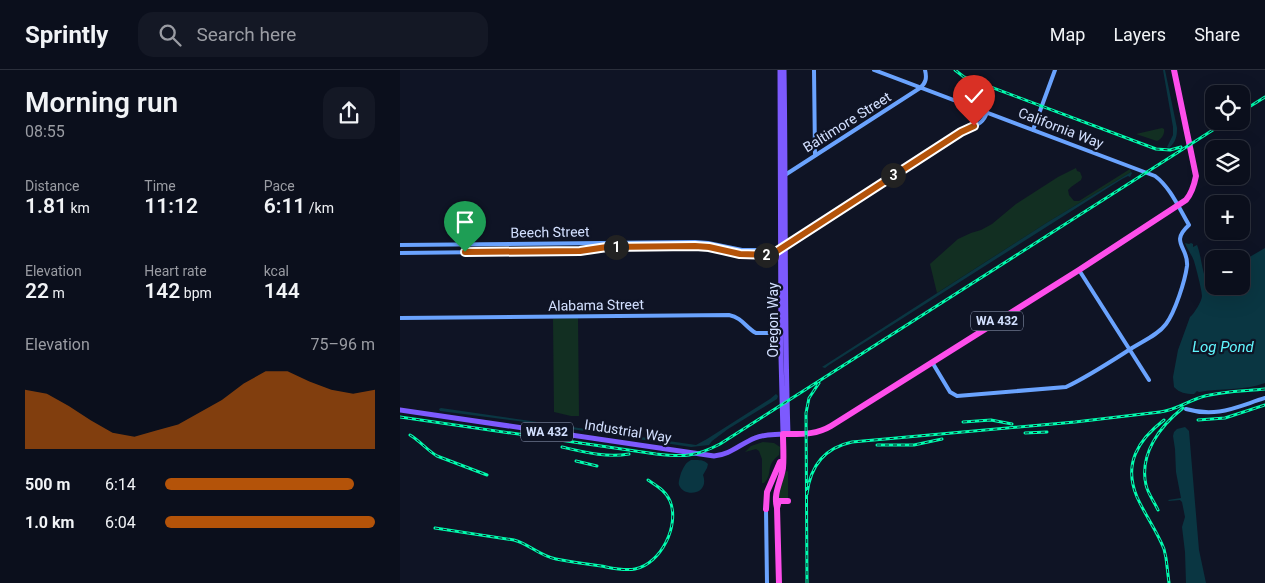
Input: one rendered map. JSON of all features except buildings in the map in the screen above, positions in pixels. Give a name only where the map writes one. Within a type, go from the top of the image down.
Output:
[{"type":"highway","name":"WA 432","points":[[786,434],[811,434],[826,429],[1079,270],[1186,200],[1191,194],[1196,176],[1174,70]]},
{"type":"highway","name":"Oregon Way","points":[[779,583],[777,485],[783,469],[786,434]]},
{"type":"highway","name":"Oregon Way","points":[[777,505],[786,467],[786,434]]},
{"type":"highway","points":[[766,509],[766,492],[779,467],[783,452]]},
{"type":"highway","points":[[766,509],[770,502],[774,502],[777,505],[788,500]]},
{"type":"main road","points":[[780,70],[781,231],[783,233],[783,246]]},
{"type":"main road","name":"Oregon Way","points":[[784,70],[786,236],[781,255],[784,333]]},
{"type":"main road","points":[[786,236],[793,240]]},
{"type":"main road","name":"Oregon Way","points":[[783,246],[786,434]]},
{"type":"main road","name":"Industrial Way","points":[[400,410],[714,456],[721,456],[733,451],[756,437],[786,434]]},
{"type":"street","points":[[814,70],[815,155]]},
{"type":"street","name":"California Way","points":[[874,70],[1155,176],[1163,183],[1189,225],[1180,236],[1180,242],[1187,263],[1183,283],[1171,315],[1163,328],[1130,350]]},
{"type":"street","points":[[920,88],[925,84],[925,70]]},
{"type":"street","points":[[1033,130],[1055,70]]},
{"type":"street","name":"Baltimore Street","points":[[785,175],[920,88]]},
{"type":"street","points":[[771,255],[961,132],[980,123],[984,120],[987,112]]},
{"type":"street","name":"Beech Street","points":[[400,245],[695,242],[742,250],[774,250],[783,246]]},
{"type":"street","name":"Beech Street","points":[[400,253],[580,251],[607,247],[695,246],[740,254],[781,255]]},
{"type":"street","points":[[1079,270],[1149,380]]},
{"type":"street","name":"Alabama Street","points":[[400,318],[729,315],[738,318],[756,333],[784,333]]},
{"type":"street","points":[[932,362],[950,392],[961,397],[1066,387],[1130,350]]},
{"type":"street","points":[[1186,409],[1204,412],[1226,411],[1265,398]]},
{"type":"street","points":[[766,509],[767,583]]},
{"type":"green space","points":[[1164,129],[1164,134],[1157,141],[1136,134]]},
{"type":"green space","points":[[1076,168],[1080,172],[1081,180],[1068,190],[1069,195],[1074,201],[1079,201],[1130,169],[1131,172],[1048,222],[937,293],[930,264],[958,239],[992,224],[1016,204],[1058,177]]},
{"type":"green space","points":[[578,318],[579,416],[571,416],[554,412],[553,319]]},
{"type":"green space","points":[[763,442],[774,443],[780,447],[779,455],[770,466],[767,479],[762,483],[762,459],[759,451],[756,449],[745,452],[751,446]]},
{"type":"green space","points":[[788,471],[788,501],[778,501],[785,472]]},
{"type":"water","points":[[1163,70],[1165,70],[1177,128],[1176,139],[1169,148],[1167,147],[1173,135],[1173,127]]},
{"type":"water","points":[[1131,172],[1130,177],[1122,179],[825,368],[822,367],[1048,222]]},
{"type":"water","name":"Log Pond","points":[[1185,243],[1193,244],[1193,247],[1197,245],[1199,250],[1205,278],[1205,295],[1250,295],[1250,257],[1265,248],[1265,383],[1240,388],[1197,391],[1194,394],[1183,393],[1174,387],[1173,377],[1178,350],[1190,317],[1198,307],[1202,296],[1194,261]]},
{"type":"water","points":[[776,394],[778,396],[777,399],[728,429],[709,445],[691,447],[440,411],[439,409],[696,445]]},
{"type":"water","points":[[1185,427],[1189,431],[1199,550],[1206,583],[1186,583],[1182,527],[1185,517],[1182,502],[1180,500],[1168,500],[1181,498],[1176,472],[1173,436],[1177,429]]},
{"type":"water","points":[[691,460],[698,460],[708,464],[703,475],[703,487],[691,493],[682,489],[679,482],[684,467]]},
{"type":"railway","points":[[955,70],[964,77],[1156,149],[1170,150],[1181,147]]},
{"type":"railway","points":[[1250,106],[1265,97]]},
{"type":"railway","points":[[400,417],[656,454],[674,456],[696,454],[720,444],[1213,130]]},
{"type":"railway","points":[[807,583],[806,413],[809,398],[819,383]]},
{"type":"railway","points":[[807,494],[811,475],[820,460],[834,449],[852,442],[1075,422],[1160,412],[1212,394],[1265,389]]},
{"type":"railway","points":[[1198,420],[1225,418],[1265,405]]},
{"type":"railway","points":[[1158,510],[1146,485],[1146,462],[1153,442],[1159,432],[1183,408]]},
{"type":"railway","points":[[963,422],[991,420],[1012,424]]},
{"type":"railway","points":[[1164,420],[1140,444],[1133,463],[1132,474],[1137,497],[1164,549],[1169,583]]},
{"type":"railway","points":[[1025,433],[1047,432]]},
{"type":"railway","points":[[410,435],[437,456],[487,475]]},
{"type":"railway","points":[[877,445],[914,445],[942,439]]},
{"type":"railway","points":[[562,447],[603,455],[629,454]]},
{"type":"railway","points":[[576,461],[597,466]]},
{"type":"railway","points":[[435,528],[514,540],[556,559],[618,569],[635,569],[653,560],[660,552],[670,532],[672,521],[672,511],[668,497],[661,489],[648,480]]},
{"type":"route","points":[[465,252],[580,251],[607,247],[695,246],[740,254],[771,255],[961,132],[974,126]]}]
